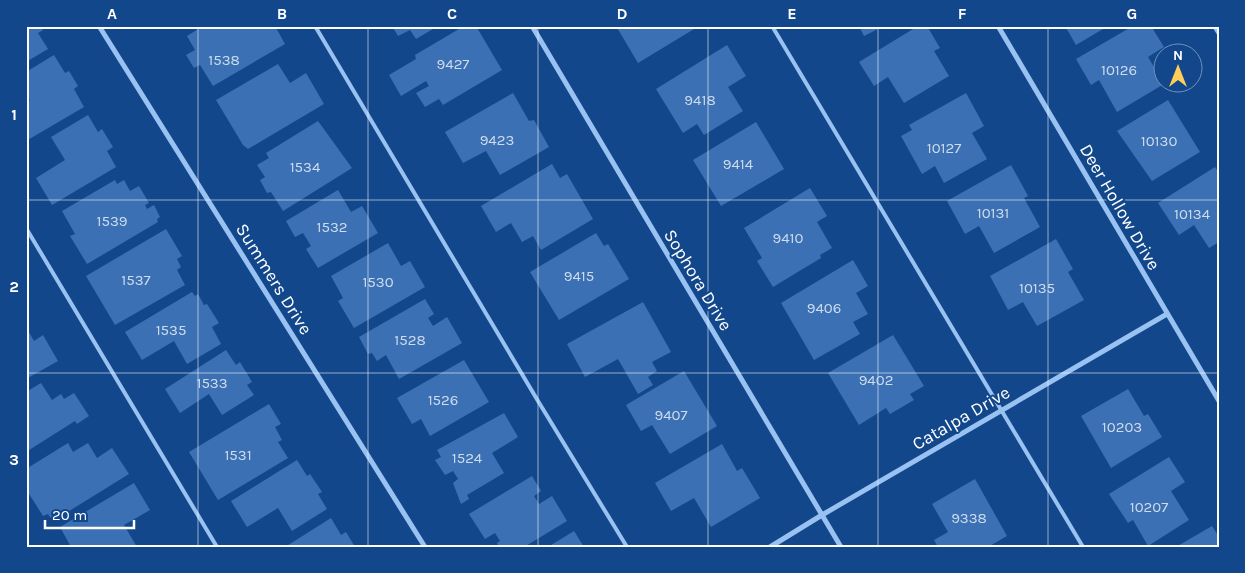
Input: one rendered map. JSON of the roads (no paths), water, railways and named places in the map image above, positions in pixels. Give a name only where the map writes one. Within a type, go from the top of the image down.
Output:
[{"type":"street","name":"Summers Drive","points":[[99,26],[424,547]]},
{"type":"street","name":"Sophora Drive","points":[[532,26],[841,547]]},
{"type":"street","name":"Deer Hollow Drive","points":[[998,26],[1219,401]]},
{"type":"street","name":"Catalpa Drive","points":[[770,547],[1167,314]]},
{"type":"lane","points":[[315,26],[627,547]]},
{"type":"lane","points":[[772,26],[1083,547]]},
{"type":"lane","points":[[1214,26],[1219,34]]},
{"type":"lane","points":[[26,228],[217,547]]}]
